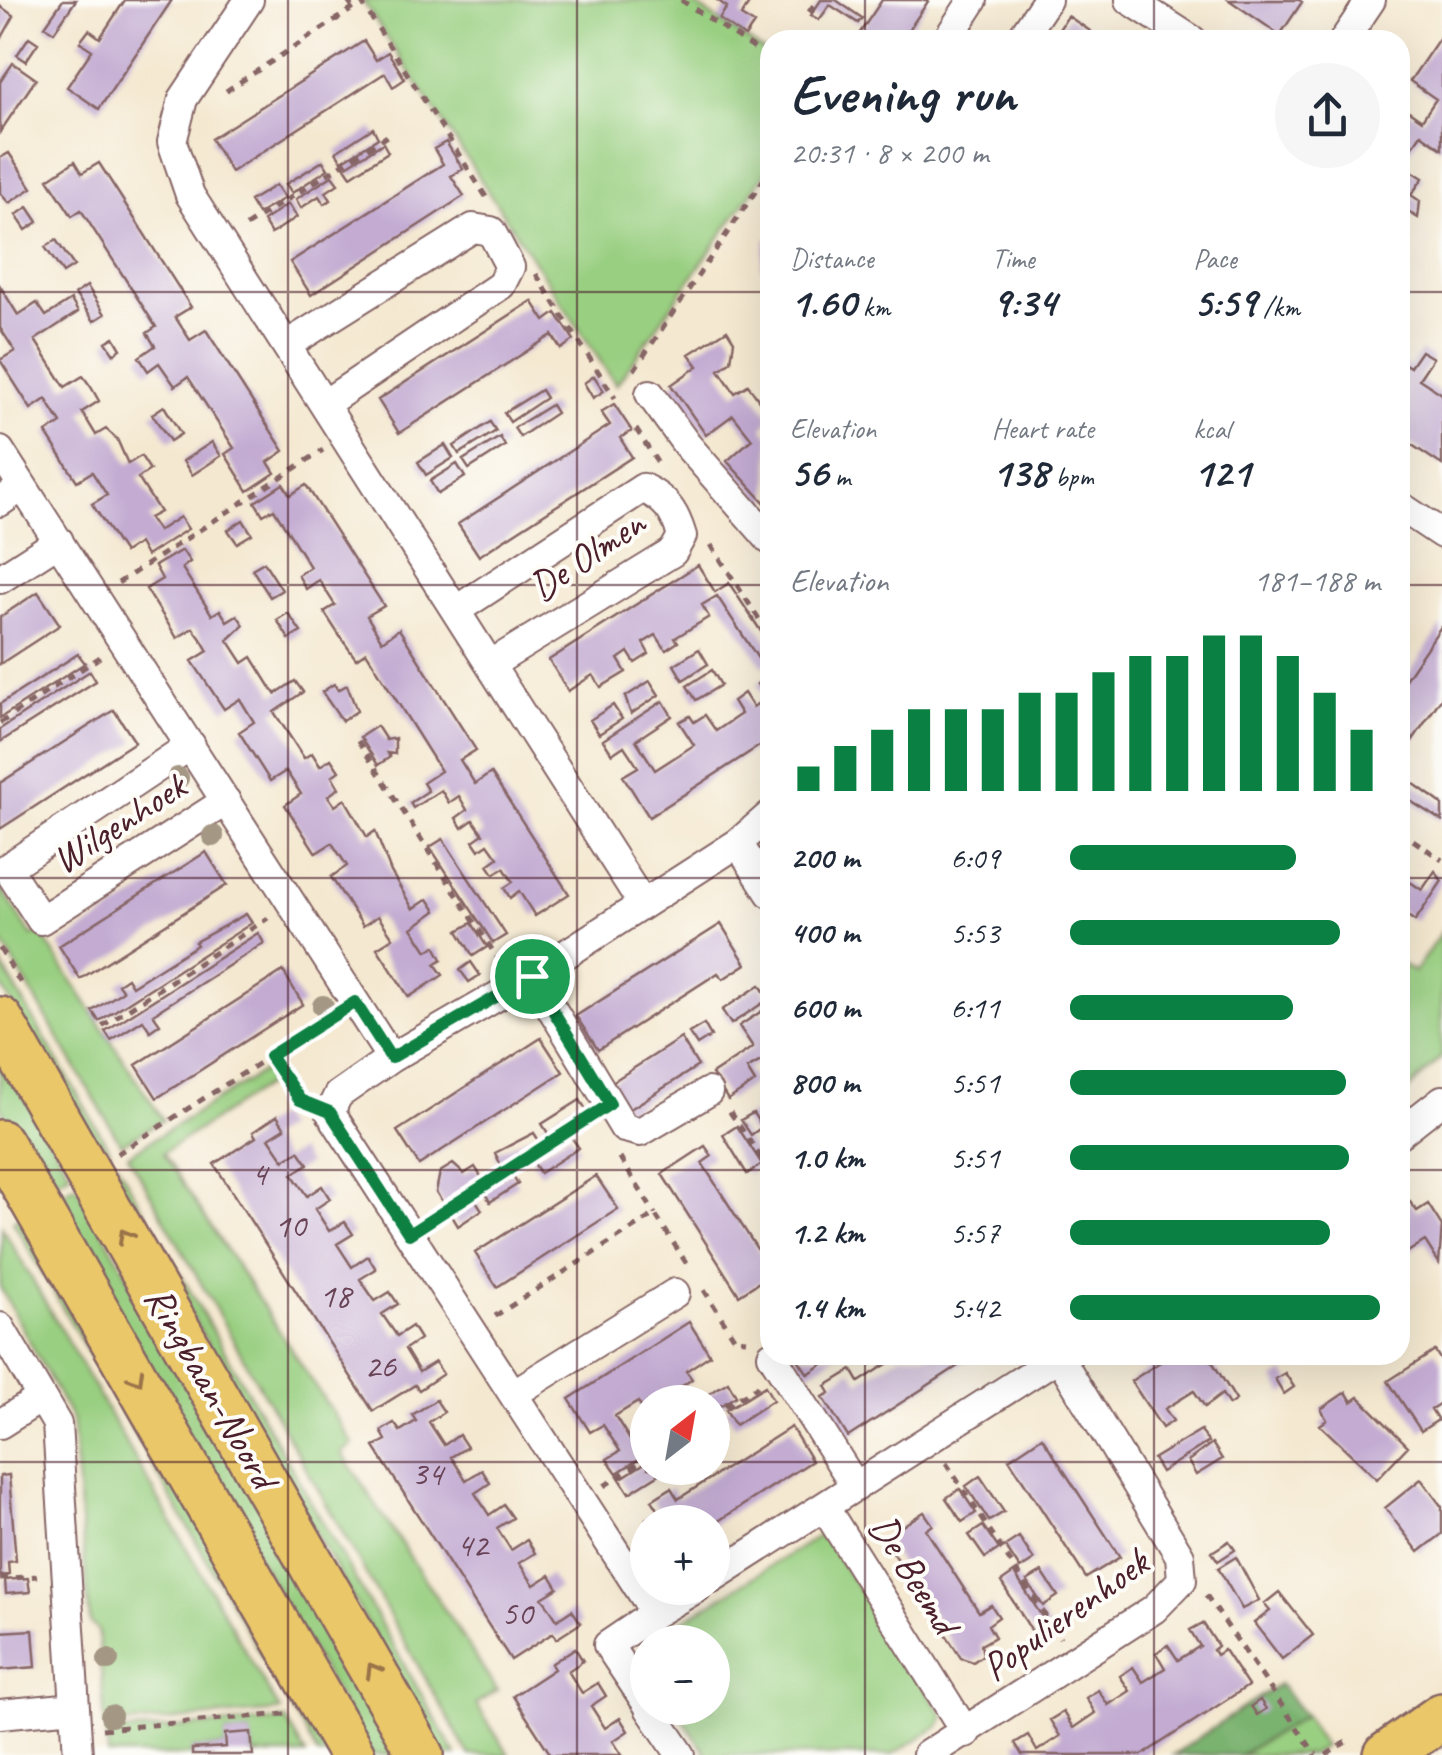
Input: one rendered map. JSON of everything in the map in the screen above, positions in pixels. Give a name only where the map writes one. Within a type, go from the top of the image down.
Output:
[{"type":"main road","name":"Ringbaan-Noord","points":[[0,1020],[421,1755]]},
{"type":"main road","name":"Ringbaan-Noord","points":[[0,1143],[352,1755]]},
{"type":"main road","points":[[1388,1755],[1442,1716]]},
{"type":"street","points":[[249,0],[183,99],[172,142],[190,195],[493,663],[642,903]]},
{"type":"street","points":[[953,30],[973,0]]},
{"type":"street","points":[[1027,30],[1047,0]]},
{"type":"street","points":[[1130,0],[1176,30]]},
{"type":"street","points":[[1351,30],[1371,0]]},
{"type":"street","points":[[288,345],[473,228],[491,231],[503,248],[510,267],[502,285],[326,403]]},
{"type":"street","points":[[635,384],[760,529]]},
{"type":"street","name":"Wilgenhoek","points":[[0,452],[11,495],[59,542],[391,1058]]},
{"type":"street","name":"De Olmen","points":[[458,609],[644,488],[663,498],[677,518],[682,536],[673,552],[493,663]]},
{"type":"street","points":[[1410,513],[1442,534]]},
{"type":"street","points":[[0,579],[59,542]]},
{"type":"street","name":"Wilgenhoek","points":[[190,745],[7,868],[40,920],[226,802]]},
{"type":"street","points":[[654,1614],[330,1112],[338,1095],[391,1058],[524,980],[738,843],[760,824]]},
{"type":"street","points":[[738,843],[760,877]]},
{"type":"street","points":[[524,980],[616,1116],[640,1132],[708,1092]]},
{"type":"street","points":[[1410,1124],[1442,1100]]},
{"type":"street","points":[[513,1394],[675,1293]]},
{"type":"street","points":[[0,1327],[57,1424],[78,1755]]},
{"type":"street","name":"De Beemd","points":[[780,1365],[856,1487]]},
{"type":"street","name":"De Beemd","points":[[730,1567],[1045,1365]]},
{"type":"street","name":"Populierenhoek","points":[[927,1755],[1162,1602],[1182,1580],[1180,1556],[1066,1365]]},
{"type":"street","points":[[0,1424],[42,1398]]},
{"type":"street","name":"De Beemd","points":[[826,1508],[966,1732]]},
{"type":"street","points":[[638,1625],[669,1605]]},
{"type":"street","points":[[630,1630],[608,1645],[630,1679]]},
{"type":"street","points":[[0,1714],[75,1707]]},
{"type":"street","points":[[661,1725],[681,1755]]},
{"type":"path","points":[[347,0],[353,8]]},
{"type":"path","points":[[681,0],[760,52]]},
{"type":"path","points":[[808,12],[817,0]]},
{"type":"path","points":[[225,91],[362,3],[492,206],[503,248],[535,273],[658,463],[663,498]]},
{"type":"path","points":[[220,242],[386,136]]},
{"type":"path","points":[[615,398],[635,384],[760,187]]},
{"type":"path","points":[[95,597],[346,434]]},
{"type":"path","points":[[682,536],[706,537],[760,621]]},
{"type":"path","points":[[0,722],[124,642]]},
{"type":"path","points":[[358,741],[524,980]]},
{"type":"path","points":[[1410,839],[1442,860]]},
{"type":"path","points":[[102,1026],[292,903]]},
{"type":"path","points":[[119,1153],[355,1002]]},
{"type":"path","points":[[270,1056],[300,1100],[330,1112]]},
{"type":"path","points":[[708,1092],[734,1115],[760,1156]]},
{"type":"path","points":[[409,1234],[616,1116],[619,1160],[735,1339],[760,1347]]},
{"type":"path","points":[[472,1331],[655,1214]]},
{"type":"path","points":[[730,1395],[760,1363]]},
{"type":"path","points":[[931,1439],[1075,1661]]},
{"type":"path","points":[[580,1501],[630,1469]]},
{"type":"path","points":[[0,1579],[68,1575]]},
{"type":"path","points":[[1182,1580],[1204,1592],[1316,1755]]},
{"type":"path","points":[[101,1729],[288,1714]]},
{"type":"green space","points":[[362,0],[688,0],[760,49],[760,180],[616,385]]},
{"type":"green space","points":[[0,886],[32,936],[40,932],[163,1120],[121,1144],[0,939]]},
{"type":"green space","points":[[1442,931],[1442,1057],[1410,1088],[1410,969],[1414,972]]},
{"type":"green space","points":[[0,962],[110,1150],[100,1156],[0,984]]},
{"type":"green space","points":[[0,1054],[70,1173],[47,1187],[0,1107]]},
{"type":"green space","points":[[272,1066],[279,1077],[163,1153],[353,1444],[342,1453],[497,1690],[476,1704],[509,1755],[469,1755],[128,1155]]},
{"type":"green space","points":[[116,1162],[456,1755],[442,1755],[107,1167]]},
{"type":"green space","points":[[76,1185],[403,1755],[371,1755],[53,1198]]},
{"type":"green space","points":[[23,1215],[332,1755],[318,1755],[13,1221]]},
{"type":"green space","points":[[2,1227],[280,1711],[105,1726],[98,1630],[90,1623],[72,1420],[0,1287]]},
{"type":"green space","points":[[822,1534],[944,1716],[939,1726],[891,1755],[707,1755],[687,1725],[730,1725],[730,1625],[676,1625],[708,1605],[730,1605],[730,1591]]},
{"type":"green space","points":[[1279,1684],[1305,1716],[1240,1755],[1173,1755]]},
{"type":"green space","points":[[1305,1716],[1324,1746],[1311,1755],[1240,1755]]},
{"type":"green space","points":[[286,1720],[306,1755],[253,1755],[250,1732],[226,1734],[226,1747],[193,1749],[192,1755],[108,1755],[106,1733]]},
{"type":"building","points":[[63,0],[76,0],[54,32],[45,26]]},
{"type":"building","points":[[125,0],[172,0],[99,109],[67,87],[92,50],[80,42],[89,30],[100,38]]},
{"type":"building","points":[[717,0],[751,0],[741,16],[754,24],[745,37],[719,19],[727,7]]},
{"type":"building","points":[[821,0],[836,0],[862,18],[858,23],[830,5],[819,20],[811,15]]},
{"type":"building","points":[[882,0],[929,0],[909,30],[862,30]]},
{"type":"building","points":[[1229,0],[1302,2],[1283,30],[1273,30]]},
{"type":"building","points":[[0,6],[14,16],[0,41]]},
{"type":"building","points":[[1068,16],[1089,30],[1059,30]]},
{"type":"building","points":[[1442,34],[1442,149],[1421,134],[1410,150],[1410,112],[1422,120],[1436,99],[1410,81]]},
{"type":"building","points":[[29,37],[38,43],[26,61],[17,55]]},
{"type":"building","points":[[364,41],[376,60],[388,52],[405,79],[393,87],[385,73],[231,172],[211,139]]},
{"type":"building","points":[[13,63],[36,79],[0,132],[0,82]]},
{"type":"building","points":[[373,128],[378,138],[342,161],[336,152]]},
{"type":"building","points":[[446,142],[463,169],[451,176],[464,196],[311,295],[290,262],[443,164],[434,149]]},
{"type":"building","points":[[383,143],[388,152],[351,176],[345,167]]},
{"type":"building","points":[[9,153],[32,188],[9,203],[0,193],[0,158]]},
{"type":"building","points":[[75,161],[82,173],[99,163],[191,307],[175,317],[190,340],[206,330],[284,451],[268,462],[275,473],[248,491],[225,454],[234,448],[188,377],[175,386],[159,363],[148,371],[139,357],[155,346],[147,333],[156,327],[81,210],[72,216],[48,179]]},
{"type":"building","points":[[323,161],[328,169],[292,193],[286,184]]},
{"type":"building","points":[[1410,170],[1423,178],[1411,195],[1420,201],[1418,218],[1410,213]]},
{"type":"building","points":[[332,176],[338,184],[326,192],[331,200],[324,204],[319,196],[301,208],[296,199]]},
{"type":"building","points":[[276,185],[285,198],[258,214],[250,201]]},
{"type":"building","points":[[288,204],[297,217],[271,234],[263,221]]},
{"type":"building","points":[[28,207],[38,222],[26,230],[16,215]]},
{"type":"building","points":[[56,240],[74,266],[63,273],[45,247]]},
{"type":"building","points":[[0,286],[18,315],[37,303],[46,316],[71,300],[78,312],[35,340],[65,387],[83,376],[91,387],[99,401],[82,412],[96,435],[106,429],[117,439],[128,464],[141,456],[150,470],[138,478],[160,512],[149,518],[158,531],[180,517],[188,529],[146,556],[139,543],[124,553],[92,504],[107,495],[92,472],[77,481],[46,433],[61,423],[46,399],[31,409],[0,360],[15,351],[0,328]]},
{"type":"building","points":[[87,286],[105,314],[94,321],[75,294]]},
{"type":"building","points":[[532,301],[545,321],[556,313],[574,340],[561,349],[552,335],[399,433],[378,400]]},
{"type":"building","points":[[727,330],[734,341],[731,361],[719,370],[735,393],[748,385],[760,402],[760,497],[727,461],[752,439],[733,415],[706,435],[671,385],[698,366],[689,354]]},
{"type":"building","points":[[114,337],[121,349],[114,354],[106,342]]},
{"type":"building","points":[[1421,351],[1433,358],[1419,379],[1442,394],[1442,465],[1410,444],[1410,367]]},
{"type":"building","points":[[594,376],[604,391],[593,398],[584,383]]},
{"type":"building","points":[[541,390],[546,398],[510,422],[504,413]]},
{"type":"building","points":[[614,404],[632,431],[620,438],[632,457],[479,556],[458,524],[610,425],[601,412]]},
{"type":"building","points":[[551,405],[556,413],[520,437],[514,428]]},
{"type":"building","points":[[164,406],[181,434],[170,441],[152,414]]},
{"type":"building","points":[[490,422],[496,431],[459,454],[454,446]]},
{"type":"building","points":[[500,437],[505,446],[469,469],[463,460]]},
{"type":"building","points":[[212,442],[221,456],[192,475],[183,461]]},
{"type":"building","points":[[445,445],[453,458],[426,475],[418,462]]},
{"type":"building","points":[[457,464],[465,477],[438,494],[430,481]]},
{"type":"building","points":[[283,484],[290,495],[306,485],[384,606],[367,616],[382,641],[399,629],[476,750],[460,760],[475,784],[491,773],[569,894],[535,916],[519,891],[510,898],[504,888],[513,882],[504,868],[494,874],[488,865],[498,858],[488,844],[479,850],[473,841],[483,834],[473,820],[462,828],[456,818],[467,810],[459,796],[449,803],[441,790],[413,808],[410,803],[428,791],[423,783],[441,771],[366,652],[356,659],[324,612],[335,605],[319,580],[306,589],[298,575],[310,567],[274,509],[263,515],[255,502]]},
{"type":"building","points":[[243,520],[252,534],[237,543],[228,530]]},
{"type":"building","points":[[182,550],[190,562],[182,568],[212,615],[220,610],[227,621],[237,615],[244,625],[228,640],[243,663],[252,657],[275,694],[295,681],[303,692],[274,712],[304,758],[312,753],[320,766],[331,759],[339,771],[332,776],[339,788],[328,796],[335,806],[345,799],[367,837],[375,831],[391,872],[413,909],[428,899],[436,911],[412,928],[427,951],[435,946],[442,959],[435,964],[443,975],[409,997],[377,948],[393,938],[378,916],[363,926],[331,877],[347,866],[332,843],[316,853],[285,805],[301,794],[286,771],[270,781],[239,732],[254,722],[240,699],[224,709],[192,661],[208,651],[201,639],[193,628],[177,638],[146,589],[162,579],[155,566]]},
{"type":"building","points":[[264,562],[282,590],[270,597],[252,569]]},
{"type":"building","points":[[698,565],[715,592],[729,583],[760,630],[760,661],[717,596],[702,605],[709,617],[675,638],[678,642],[666,650],[656,635],[643,643],[649,654],[635,663],[628,652],[618,659],[626,672],[601,687],[593,675],[568,691],[549,660]]},
{"type":"building","points":[[38,592],[60,625],[0,664],[0,617]]},
{"type":"building","points":[[288,613],[301,632],[289,639],[277,620]]},
{"type":"building","points":[[1442,625],[1442,697],[1410,744],[1410,672]]},
{"type":"building","points":[[699,649],[708,664],[683,680],[674,665]]},
{"type":"building","points":[[78,654],[85,663],[0,718],[0,704]]},
{"type":"building","points":[[712,670],[721,685],[696,700],[687,686]]},
{"type":"building","points":[[90,671],[96,681],[0,742],[0,729]]},
{"type":"building","points":[[650,681],[659,695],[631,714],[625,697]]},
{"type":"building","points":[[334,684],[338,690],[347,685],[357,711],[342,721],[322,692]]},
{"type":"building","points":[[744,693],[753,707],[760,702],[760,745],[649,817],[623,776],[638,767],[624,746],[612,754],[603,740],[663,701],[672,716],[636,740],[655,770],[694,745],[679,722],[690,716],[694,722],[705,715],[716,731],[741,714],[733,701]]},
{"type":"building","points":[[613,705],[622,719],[599,734],[590,720]]},
{"type":"building","points":[[114,710],[135,742],[0,829],[0,783]]},
{"type":"building","points":[[377,726],[386,740],[395,738],[395,754],[387,753],[390,757],[378,765],[360,737]]},
{"type":"building","points":[[1410,781],[1442,804],[1442,821],[1410,801]]},
{"type":"building","points":[[443,839],[506,935],[493,943],[430,847]]},
{"type":"building","points":[[206,852],[227,885],[80,979],[59,946]]},
{"type":"building","points":[[1435,871],[1442,881],[1415,921],[1410,918],[1410,882],[1422,890]]},
{"type":"building","points":[[246,914],[252,923],[99,1021],[92,1011],[123,991],[118,984],[127,978],[132,986],[197,945],[195,942]]},
{"type":"building","points":[[472,923],[487,947],[473,956],[458,931]]},
{"type":"building","points":[[721,924],[746,964],[723,979],[718,973],[598,1050],[576,1016]]},
{"type":"building","points":[[258,933],[264,943],[153,1014],[160,1024],[150,1031],[143,1020],[111,1040],[105,1031]]},
{"type":"building","points":[[471,962],[480,975],[469,982],[460,970]]},
{"type":"building","points":[[283,971],[303,1004],[157,1098],[136,1065]]},
{"type":"building","points":[[760,985],[760,1005],[731,1024],[722,1010]]},
{"type":"building","points":[[760,1012],[760,1062],[747,1069],[755,1082],[728,1100],[712,1074],[753,1047],[739,1026]]},
{"type":"building","points":[[704,1024],[711,1036],[697,1045],[689,1033]]},
{"type":"building","points":[[541,1038],[563,1072],[419,1165],[397,1131]]},
{"type":"building","points":[[681,1038],[698,1066],[627,1111],[609,1084]]},
{"type":"building","points":[[580,1100],[589,1114],[551,1138],[542,1124]]},
{"type":"building","points":[[753,1113],[760,1128],[751,1135],[741,1120]]},
{"type":"building","points":[[277,1116],[285,1128],[269,1138],[284,1160],[299,1151],[308,1164],[292,1174],[307,1196],[322,1186],[330,1199],[315,1209],[329,1231],[345,1222],[353,1234],[337,1244],[352,1267],[368,1256],[376,1269],[360,1279],[375,1301],[390,1292],[398,1304],[382,1314],[397,1336],[412,1326],[420,1339],[405,1349],[419,1372],[435,1362],[443,1374],[419,1390],[415,1385],[373,1411],[214,1164],[256,1137],[253,1132]]},
{"type":"building","points":[[737,1126],[760,1165],[747,1174],[723,1135]]},
{"type":"building","points":[[534,1133],[541,1144],[503,1169],[495,1153]]},
{"type":"building","points":[[569,1134],[579,1148],[540,1173],[531,1158]]},
{"type":"building","points":[[705,1146],[712,1156],[702,1163],[760,1253],[760,1281],[739,1295],[662,1174]]},
{"type":"building","points":[[453,1164],[464,1174],[475,1167],[484,1181],[445,1206],[436,1192],[440,1172]]},
{"type":"building","points":[[511,1172],[518,1184],[490,1202],[483,1189]]},
{"type":"building","points":[[596,1176],[618,1209],[497,1287],[475,1253]]},
{"type":"building","points":[[473,1196],[482,1210],[458,1226],[449,1211]]},
{"type":"building","points":[[1410,1202],[1417,1211],[1428,1204],[1442,1226],[1439,1263],[1425,1241],[1410,1251]]},
{"type":"building","points":[[689,1322],[710,1355],[686,1371],[692,1379],[684,1385],[630,1385],[630,1407],[615,1416],[630,1440],[630,1465],[617,1473],[607,1459],[620,1451],[603,1425],[590,1432],[569,1399]]},
{"type":"building","points":[[1435,1351],[1442,1362],[1442,1402],[1431,1409],[1438,1420],[1421,1431],[1388,1381]]},
{"type":"building","points":[[802,1365],[822,1365],[808,1374]]},
{"type":"building","points":[[885,1365],[960,1365],[848,1437],[823,1397],[830,1393],[826,1386],[852,1370],[859,1382]]},
{"type":"building","points":[[1156,1365],[1214,1365],[1236,1400],[1229,1405],[1222,1394],[1205,1407],[1194,1391],[1165,1409],[1173,1421],[1162,1428],[1131,1381]]},
{"type":"building","points":[[1285,1373],[1294,1387],[1284,1394],[1275,1379]]},
{"type":"building","points":[[765,1386],[773,1400],[735,1425],[730,1408]]},
{"type":"building","points":[[1346,1392],[1352,1402],[1359,1397],[1408,1446],[1377,1479],[1320,1425],[1327,1420],[1321,1409]]},
{"type":"building","points":[[436,1400],[444,1412],[429,1422],[444,1445],[459,1435],[467,1447],[451,1457],[466,1480],[482,1470],[490,1483],[475,1493],[489,1515],[504,1505],[513,1518],[497,1528],[511,1550],[527,1540],[535,1553],[519,1563],[534,1585],[550,1575],[558,1588],[542,1598],[557,1620],[572,1610],[581,1623],[556,1639],[553,1633],[511,1660],[374,1447],[386,1440],[381,1431],[394,1423],[400,1431],[416,1421],[412,1415]]},
{"type":"building","points":[[791,1427],[812,1461],[730,1513],[730,1505],[655,1505],[652,1500],[671,1488],[678,1499],[700,1485],[730,1485],[730,1466]]},
{"type":"building","points":[[1201,1430],[1208,1442],[1161,1472],[1153,1459]]},
{"type":"building","points":[[1042,1437],[1120,1557],[1086,1578],[1009,1459]]},
{"type":"building","points":[[1212,1443],[1222,1459],[1196,1475],[1188,1461]]},
{"type":"building","points":[[630,1473],[630,1485],[642,1485],[629,1493],[620,1479]]},
{"type":"building","points":[[9,1475],[16,1561],[8,1562],[9,1575],[0,1576],[0,1476]]},
{"type":"building","points":[[980,1476],[1004,1512],[989,1521],[966,1486]]},
{"type":"building","points":[[1421,1479],[1442,1507],[1442,1534],[1419,1552],[1385,1508]]},
{"type":"building","points":[[960,1489],[976,1513],[962,1522],[946,1498]]},
{"type":"building","points":[[924,1512],[933,1525],[926,1530],[979,1612],[991,1605],[999,1617],[988,1625],[995,1637],[981,1645],[983,1655],[973,1662],[961,1658],[884,1538]]},
{"type":"building","points":[[983,1526],[999,1549],[985,1558],[969,1535]]},
{"type":"building","points":[[1019,1537],[1034,1560],[1020,1569],[1005,1546]]},
{"type":"building","points":[[1229,1541],[1235,1550],[1218,1561],[1212,1552]]},
{"type":"building","points":[[1236,1557],[1259,1600],[1242,1609],[1218,1568]]},
{"type":"building","points":[[1042,1572],[1058,1596],[1043,1606],[1027,1581]]},
{"type":"building","points":[[1014,1573],[1050,1629],[1036,1638],[1001,1582]]},
{"type":"building","points":[[28,1578],[30,1592],[6,1594],[5,1580]]},
{"type":"building","points":[[1279,1592],[1313,1635],[1282,1659],[1254,1623],[1270,1611],[1264,1604]]},
{"type":"building","points":[[1203,1623],[1218,1646],[1213,1650],[1216,1655],[1224,1650],[1248,1686],[1142,1755],[1022,1755],[1015,1743],[1028,1735],[1037,1751],[1060,1736],[1050,1720],[1063,1712],[1073,1728],[1095,1713],[1086,1698],[1098,1690],[1108,1705],[1130,1691],[1120,1676],[1133,1667],[1143,1682],[1165,1668],[1156,1653],[1168,1645],[1178,1660],[1200,1646],[1190,1630]]},
{"type":"building","points":[[33,1630],[36,1667],[0,1670],[0,1632]]},
{"type":"building","points":[[575,1648],[583,1661],[568,1671],[582,1693],[598,1683],[606,1696],[591,1706],[605,1728],[620,1718],[628,1731],[613,1741],[622,1755],[551,1755],[513,1696],[554,1669],[551,1664]]},
{"type":"building","points":[[1260,1700],[1266,1709],[1257,1715],[1251,1706]]},
{"type":"building","points":[[251,1732],[253,1755],[192,1755],[192,1749],[226,1747],[225,1734]]},
{"type":"route","points":[[532,976],[610,1104],[409,1234],[330,1112],[300,1100],[270,1056],[355,1002],[391,1058],[532,976]]}]
